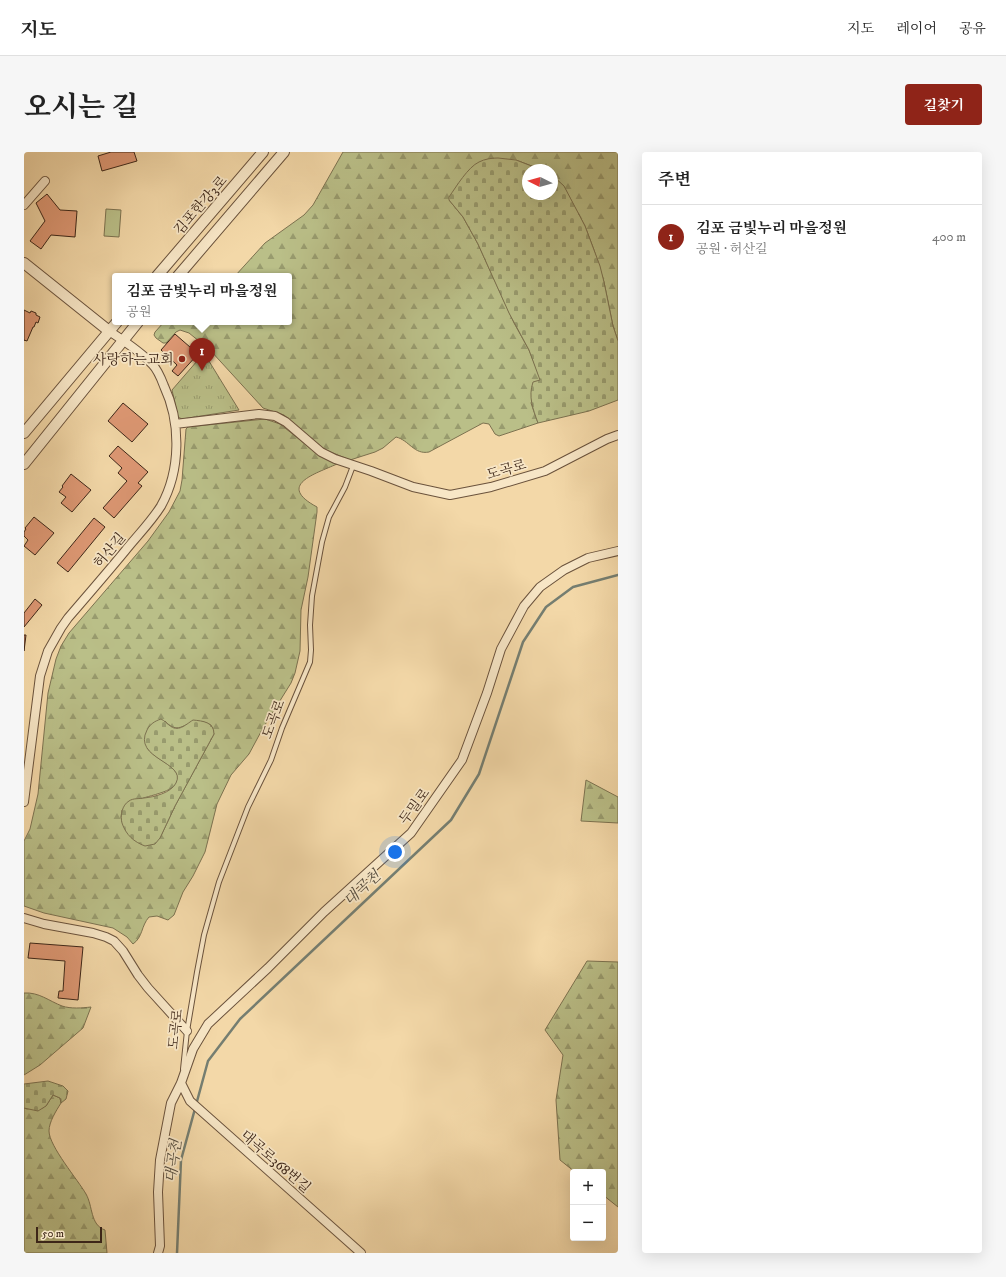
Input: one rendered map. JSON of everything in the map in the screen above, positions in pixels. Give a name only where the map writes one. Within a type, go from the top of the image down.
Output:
[{"type":"street","name":"김포한강3로","points":[[160,273],[263,152]]},
{"type":"street","points":[[181,273],[284,152]]},
{"type":"street","points":[[24,205],[45,180]]},
{"type":"street","points":[[24,262],[109,331]]},
{"type":"street","points":[[24,433],[114,325]]},
{"type":"street","points":[[24,464],[135,325]]},
{"type":"street","name":"허산길","points":[[24,802],[40,676],[48,651],[60,628],[149,522],[161,505],[174,473],[176,460],[175,424],[167,392],[157,371],[147,359],[109,331]]},
{"type":"street","points":[[175,424],[268,414],[282,419],[314,447],[327,456],[353,466]]},
{"type":"street","name":"도곡로","points":[[353,466],[371,471],[413,487],[450,495],[491,487],[545,471],[607,439],[618,435]]},
{"type":"street","name":"두밀로","points":[[181,1083],[193,1049],[208,1024],[268,968],[324,912],[411,833],[441,792],[462,760],[487,693],[501,649],[524,606],[540,587],[564,570],[588,558],[618,551]]},
{"type":"street","points":[[24,918],[44,924],[106,936],[114,941],[123,951],[148,988],[187,1031]]},
{"type":"street","name":"도곡로","points":[[158,1253],[160,1246],[158,1192],[160,1160],[171,1103],[181,1083]]},
{"type":"street","name":"대곡로368번길","points":[[181,1083],[191,1102],[361,1253]]},
{"type":"lane","name":"도곡로","points":[[181,1083],[187,1031],[204,935],[219,882],[248,807],[271,760],[282,728],[310,662],[312,596],[322,542],[330,517],[345,487],[353,466]]},
{"type":"green space","points":[[343,152],[618,152],[618,341],[613,326],[604,282],[594,250],[585,226],[564,187],[558,181],[558,164],[526,164],[516,160],[449,200],[463,217],[478,244],[514,323],[529,350],[541,380],[531,403],[538,423],[499,436],[495,434],[489,424],[483,423],[429,452],[419,451],[405,441],[396,437],[383,448],[375,452],[350,460],[323,449],[284,415],[263,408],[210,350],[189,333],[180,330],[176,332],[166,343],[163,343],[154,335],[161,325],[292,325],[292,273],[238,273],[265,243],[304,215],[313,205]]},
{"type":"green space","points":[[490,158],[516,160],[526,164],[522,164],[522,200],[558,200],[558,180],[564,186],[585,226],[600,266],[613,326],[618,341],[618,400],[589,411],[538,423],[534,413],[531,393],[533,382],[540,380],[529,350],[509,313],[478,244],[463,217],[449,200],[449,197],[471,168],[479,162]]},
{"type":"green space","points":[[106,209],[121,210],[119,237],[104,236]]},
{"type":"green space","points":[[204,353],[239,410],[182,419],[178,417],[172,390]]},
{"type":"green space","points":[[265,419],[280,424],[319,455],[337,464],[310,476],[303,481],[300,486],[300,492],[305,499],[317,507],[317,512],[308,577],[301,610],[300,651],[291,683],[249,754],[231,775],[217,804],[205,852],[183,892],[174,915],[168,920],[157,916],[149,917],[146,920],[139,938],[133,944],[127,937],[113,928],[44,913],[24,906],[24,841],[30,829],[38,794],[48,693],[56,659],[61,646],[69,633],[148,541],[169,512],[180,491],[186,429],[188,427]],"holes":[[[165,721],[176,728],[190,723],[203,722],[211,725],[214,734],[175,806],[160,838],[122,822],[121,817],[122,810],[141,799],[167,791],[177,783],[178,777],[175,771],[147,748]]]},
{"type":"green space","points":[[161,719],[175,728],[181,727],[193,720],[204,722],[212,727],[214,734],[175,806],[160,838],[155,844],[145,846],[134,840],[128,834],[122,823],[121,814],[125,805],[131,800],[153,797],[162,794],[176,783],[177,776],[174,770],[152,754],[147,748],[144,740],[150,726]]},
{"type":"green space","points":[[586,780],[618,797],[618,823],[581,821]]},
{"type":"green space","points":[[587,961],[618,962],[618,1207],[606,1197],[606,1169],[571,1169],[560,1160],[556,1100],[563,1055],[545,1030]]},
{"type":"green space","points":[[24,993],[39,995],[65,1007],[91,1007],[83,1028],[40,1065],[24,1075]]},
{"type":"green space","points":[[48,1081],[63,1086],[68,1091],[66,1099],[61,1103],[60,1098],[53,1095],[46,1106],[38,1111],[24,1108],[24,1084]]},
{"type":"green space","points":[[53,1095],[60,1098],[61,1103],[50,1124],[50,1137],[59,1154],[86,1194],[94,1220],[100,1228],[105,1230],[107,1253],[24,1253],[24,1108],[27,1109],[46,1106]]},
{"type":"building","points":[[111,152],[134,152],[137,161],[102,171],[98,156]]},
{"type":"building","points":[[47,194],[60,210],[77,211],[75,237],[51,235],[41,249],[30,241],[45,221],[36,203]]},
{"type":"building","points":[[24,310],[30,313],[31,311],[36,313],[36,315],[40,317],[38,323],[36,322],[33,327],[27,341],[24,340]]},
{"type":"building","name":"사랑하는교회","points":[[175,334],[198,354],[178,376],[172,371],[177,365],[161,350]]},
{"type":"building","points":[[123,403],[148,424],[132,442],[108,421]]},
{"type":"building","points":[[118,446],[148,472],[138,483],[142,486],[114,518],[103,508],[127,481],[118,473],[122,468],[109,456]]},
{"type":"building","points":[[71,474],[91,490],[72,512],[61,503],[66,497],[59,492]]},
{"type":"building","points":[[34,517],[54,533],[35,555],[24,546],[28,540],[24,536],[25,528]]},
{"type":"building","points":[[94,518],[105,527],[68,572],[57,563]]},
{"type":"building","points":[[35,599],[42,605],[24,627],[24,613]]},
{"type":"building","points":[[24,635],[26,635],[24,651]]},
{"type":"building","points":[[30,943],[83,947],[78,1000],[58,998],[59,991],[63,991],[65,961],[28,958]]},
{"type":"waterway","name":"대곡천","points":[[177,1253],[181,1160],[208,1061],[240,1019],[451,820],[479,774],[523,642],[546,607],[573,587],[618,575]]},
{"type":"place","name":"사랑하는교회","points":[[182,359]]},
{"type":"place","name":"김포 금빛누리 마을정원","points":[[202,371]]}]
